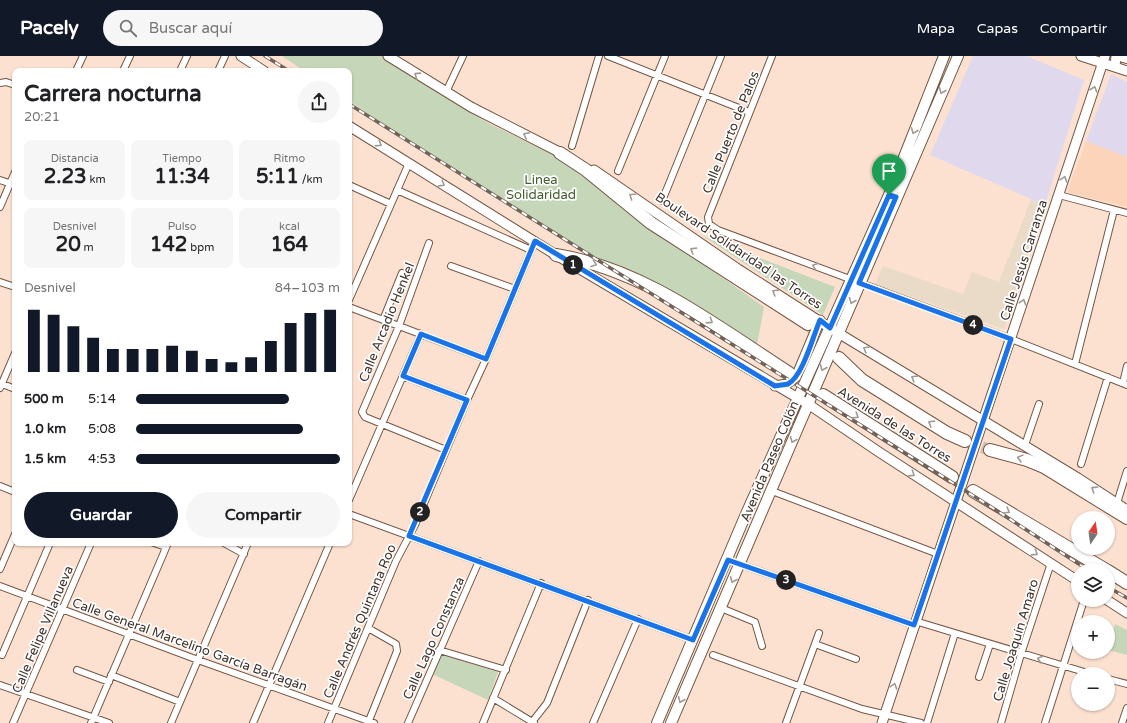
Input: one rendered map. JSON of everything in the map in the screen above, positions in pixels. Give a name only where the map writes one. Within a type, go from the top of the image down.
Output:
[{"type":"highway","points":[[1123,56],[1127,57]]},
{"type":"highway","name":"Boulevard Solidaridad las Torres","points":[[560,153],[590,173],[651,223],[814,322]]},
{"type":"highway","points":[[556,255],[588,262],[661,290],[789,373]]},
{"type":"highway","name":"Avenida de las Torres","points":[[838,358],[862,380],[947,433],[965,442]]},
{"type":"highway","name":"Avenida de las Torres","points":[[823,395],[952,477]]},
{"type":"highway","points":[[990,450],[1027,460],[1044,467],[1127,518]]},
{"type":"highway","points":[[973,491],[1094,563]]},
{"type":"highway","points":[[1115,576],[1127,583]]},
{"type":"main road","points":[[241,56],[259,68]]},
{"type":"main road","name":"Avenida Paseo Colón","points":[[892,196],[944,56]]},
{"type":"main road","name":"Avenida Paseo Colón","points":[[671,723],[772,491],[808,404],[835,330],[892,196],[958,56]]},
{"type":"main road","points":[[1081,56],[1104,59],[1115,67],[1127,71]]},
{"type":"main road","points":[[1115,67],[1116,56]]},
{"type":"main road","name":"Boulevard Solidaridad las Torres","points":[[392,57],[446,92],[560,153]]},
{"type":"main road","name":"Calle Jesús Carranza","points":[[883,719],[1104,59]]},
{"type":"main road","points":[[352,128],[409,163],[533,246],[556,255],[775,386],[808,404],[1071,576]]},
{"type":"main road","points":[[775,386],[787,384],[799,373],[814,322]]},
{"type":"main road","name":"Boulevard Solidaridad las Torres","points":[[814,322],[835,330],[1127,510]]},
{"type":"main road","name":"Avenida Paseo Colón","points":[[658,723],[728,560],[746,514],[798,398],[835,330]]},
{"type":"main road","points":[[746,514],[759,519]]},
{"type":"main road","points":[[1115,605],[1127,613]]},
{"type":"street","points":[[77,68],[83,56]]},
{"type":"street","points":[[124,68],[130,56]]},
{"type":"street","points":[[181,68],[187,56]]},
{"type":"street","points":[[219,68],[225,56]]},
{"type":"street","points":[[446,92],[463,56]]},
{"type":"street","points":[[572,146],[599,56]]},
{"type":"street","points":[[608,56],[749,112]]},
{"type":"street","points":[[618,171],[665,56]]},
{"type":"street","points":[[662,201],[721,56]]},
{"type":"street","name":"Calle Puerto de Palos","points":[[772,56],[708,217],[709,224],[718,230],[856,281]]},
{"type":"street","points":[[0,83],[6,82],[12,84]]},
{"type":"street","points":[[352,293],[409,163]]},
{"type":"street","points":[[0,180],[12,184],[0,207]]},
{"type":"street","points":[[352,186],[391,204]]},
{"type":"street","points":[[397,190],[533,246]]},
{"type":"street","points":[[1058,195],[1127,213]]},
{"type":"street","points":[[1075,364],[1114,210]]},
{"type":"street","name":"Calle Arcadio Henkel","points":[[381,424],[363,415],[363,409],[399,326],[429,243]]},
{"type":"street","name":"Calle Andrés Quintana Roo","points":[[328,723],[486,359],[533,246]]},
{"type":"street","points":[[451,266],[515,289]]},
{"type":"street","points":[[383,320],[402,273]]},
{"type":"street","points":[[856,281],[1108,376],[1125,384],[1127,366]]},
{"type":"street","points":[[0,282],[12,286]]},
{"type":"street","points":[[352,309],[486,359]]},
{"type":"street","points":[[352,493],[421,334]]},
{"type":"street","points":[[12,360],[1,385],[12,388]]},
{"type":"street","points":[[403,376],[467,400]]},
{"type":"street","points":[[1081,464],[1108,376]]},
{"type":"street","points":[[1025,446],[1039,404]]},
{"type":"street","points":[[381,424],[446,450]]},
{"type":"street","points":[[1117,503],[1127,471]]},
{"type":"street","points":[[0,486],[12,491]]},
{"type":"street","points":[[772,491],[938,554]]},
{"type":"street","points":[[352,515],[588,600],[693,640]]},
{"type":"street","points":[[0,569],[12,541]]},
{"type":"street","points":[[2,655],[49,546]]},
{"type":"street","name":"Calle Felipe Villanueva","points":[[13,723],[90,546]]},
{"type":"street","points":[[93,720],[167,546]]},
{"type":"street","points":[[229,546],[244,554]]},
{"type":"street","points":[[171,723],[247,546]]},
{"type":"street","points":[[253,723],[329,546]]},
{"type":"street","points":[[728,560],[914,623],[955,633],[1071,668]]},
{"type":"street","name":"Calle Lago Constanza","points":[[408,723],[479,562]]},
{"type":"street","name":"Calle Joaquín Amaro","points":[[1002,723],[1021,654],[1051,563]]},
{"type":"street","points":[[483,723],[541,583]]},
{"type":"street","name":"Calle General Marcelino García Barragán","points":[[0,586],[370,722]]},
{"type":"street","points":[[493,698],[533,722],[547,703],[588,600]]},
{"type":"street","points":[[1045,723],[1082,607]]},
{"type":"street","points":[[721,608],[755,622],[762,646]]},
{"type":"street","points":[[593,723],[638,619]]},
{"type":"street","points":[[368,628],[396,644],[397,651],[370,722]]},
{"type":"street","points":[[786,723],[819,632]]},
{"type":"street","points":[[928,723],[955,633]]},
{"type":"street","points":[[815,644],[856,659]]},
{"type":"street","points":[[980,677],[990,644]]},
{"type":"street","points":[[439,650],[506,670]]},
{"type":"street","points":[[713,655],[862,709],[883,719],[921,723]]},
{"type":"street","points":[[77,670],[180,702]]},
{"type":"street","points":[[1115,681],[1127,684]]},
{"type":"street","points":[[0,685],[93,720],[109,723]]},
{"type":"street","points":[[1122,723],[1127,708]]},
{"type":"shaded area","points":[[973,56],[1027,56],[1084,80],[1045,205],[930,155]]},
{"type":"shaded area","points":[[1111,74],[1127,82],[1127,157],[1086,141]]},
{"type":"shaded area","points":[[1086,141],[1127,157],[1127,207],[1067,192]]},
{"type":"shaded area","points":[[1031,199],[1045,205],[1004,329],[875,284],[883,266],[963,294],[972,272],[999,282]]},
{"type":"green space","name":"Linea Solidaridad","points":[[282,56],[383,56],[488,123],[561,159],[590,179],[621,206],[764,307],[757,345],[565,241],[502,202],[352,103],[352,68],[300,68]]},
{"type":"green space","points":[[703,236],[835,287],[823,315]]},
{"type":"green space","points":[[1115,624],[1127,630],[1127,655],[1115,652]]},
{"type":"green space","points":[[441,654],[498,672],[488,700],[432,674]]},
{"type":"tunnel","points":[[808,324],[839,358]]},
{"type":"tunnel","points":[[965,441],[990,450]]},
{"type":"railway","points":[[265,56],[284,68]]},
{"type":"railway","points":[[352,106],[996,510],[1077,563]]},
{"type":"railway","points":[[1115,591],[1127,598]]},
{"type":"route","points":[[889,195],[896,197],[859,283],[1011,339],[982,420],[914,625],[728,560],[693,640],[588,600],[409,536],[415,525],[467,400],[403,376],[421,334],[486,359],[535,241],[775,386],[787,384],[799,373],[820,320],[830,328],[889,195]]}]
